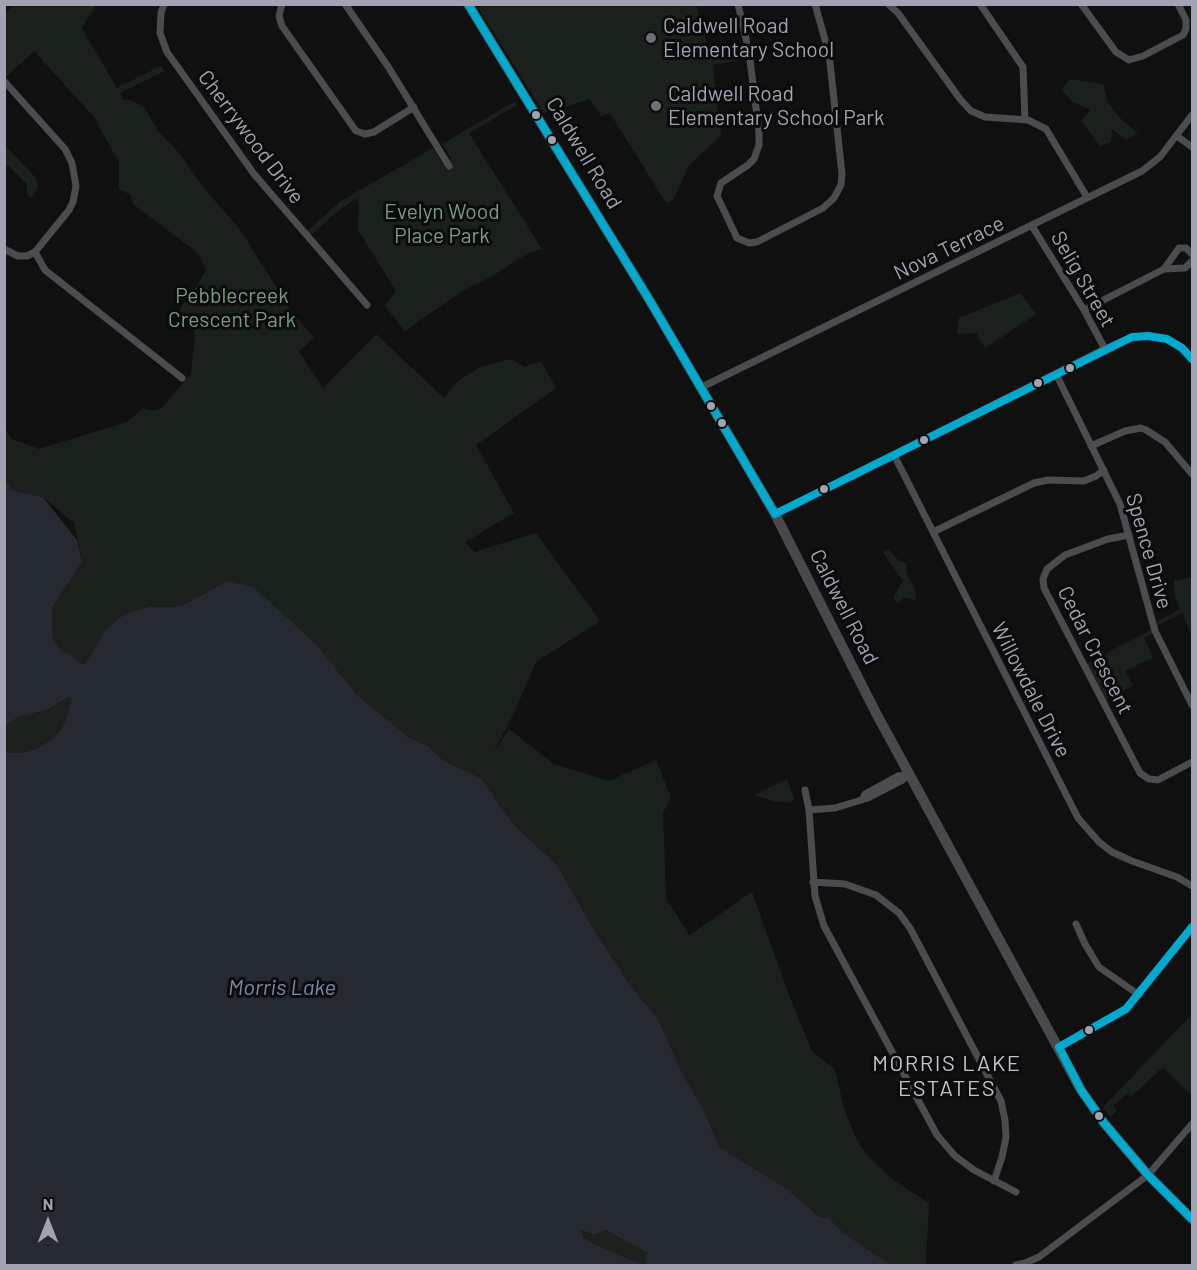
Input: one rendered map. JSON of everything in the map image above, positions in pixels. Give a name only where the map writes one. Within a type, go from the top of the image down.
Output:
[{"type":"street","name":"Cherrywood Drive","points":[[164,4],[160,33],[167,52],[254,174],[367,305]]},
{"type":"street","points":[[282,4],[279,16],[282,26],[356,130],[363,134],[373,133],[414,107]]},
{"type":"street","points":[[345,4],[414,107],[449,166]]},
{"type":"street","name":"Caldwell Road","points":[[468,4],[702,387],[775,514],[909,774],[1089,1101],[1148,1174],[1176,1200],[1192,1219]]},
{"type":"street","points":[[738,4],[749,52],[759,145],[752,161],[744,169],[723,181],[718,188],[717,196],[737,238],[749,243],[757,242],[823,208],[836,196],[841,185],[842,174],[828,54],[816,5]]},
{"type":"street","points":[[888,4],[898,13],[957,96],[971,111],[985,117],[1037,123],[1048,132],[1087,197]]},
{"type":"street","points":[[980,4],[1023,67],[1024,120]]},
{"type":"street","points":[[1081,4],[1116,52],[1129,60],[1143,56],[1183,35],[1186,20],[1178,4]]},
{"type":"street","points":[[4,81],[65,149],[74,171],[76,186],[73,202],[35,252],[27,256],[18,256],[4,249]]},
{"type":"street","name":"Nova Terrace","points":[[702,387],[1148,167],[1177,136],[1192,115]]},
{"type":"street","points":[[1177,136],[1192,147]]},
{"type":"street","name":"Selig Street","points":[[1032,226],[1084,310],[1105,349]]},
{"type":"street","points":[[1164,269],[1179,248],[1189,249],[1192,254]]},
{"type":"street","points":[[35,252],[45,270],[182,378]]},
{"type":"street","points":[[1084,310],[1164,269],[1185,268],[1192,261]]},
{"type":"street","points":[[775,514],[1132,337],[1154,336],[1174,342],[1192,359]]},
{"type":"street","name":"Spence Drive","points":[[1056,374],[1120,504],[1155,631],[1192,705]]},
{"type":"street","points":[[1091,446],[1125,431],[1146,430],[1165,442],[1192,474]]},
{"type":"street","name":"Willowdale Drive","points":[[894,455],[1078,818],[1099,842],[1112,852],[1177,877],[1192,886]]},
{"type":"street","points":[[933,532],[1034,483],[1048,480],[1084,481],[1104,470]]},
{"type":"street","name":"Cedar Crescent","points":[[1130,535],[1108,539],[1065,555],[1047,569],[1043,579],[1044,588],[1140,773],[1149,779],[1160,779],[1192,762]]},
{"type":"street","points":[[809,810],[835,808],[862,798],[865,794],[898,776],[909,774]]},
{"type":"street","points":[[804,790],[809,810],[815,896],[824,926],[930,1124],[955,1156],[974,1170],[1016,1192]]},
{"type":"street","points":[[813,882],[845,884],[866,890],[892,906],[910,928],[1001,1101],[1006,1137],[994,1181]]},
{"type":"street","points":[[1076,924],[1099,967],[1139,995]]},
{"type":"street","points":[[1059,1047],[1120,1014],[1139,995],[1192,927]]},
{"type":"street","points":[[1016,1265],[1039,1257],[1148,1174],[1192,1124]]},
{"type":"green space","name":"Caldwell Road Elementary School Park","points":[[485,4],[696,5],[711,58],[738,50],[740,60],[713,65],[721,135],[689,166],[673,200],[666,203],[610,113],[601,116],[590,99],[544,113],[478,8]]},
{"type":"green space","name":"Pebblecreek Crescent Park","points":[[14,5],[96,5],[82,28],[117,88],[161,66],[165,71],[120,93],[124,100],[129,99],[144,107],[158,131],[181,155],[206,191],[239,228],[292,312],[314,338],[299,351],[323,388],[376,334],[444,398],[457,382],[480,367],[511,359],[525,367],[541,361],[556,388],[476,445],[514,513],[465,542],[474,552],[536,533],[600,621],[536,662],[492,756],[509,729],[554,764],[609,781],[656,760],[671,797],[663,813],[666,898],[689,935],[752,892],[812,1051],[835,1070],[844,1108],[855,1136],[866,1154],[893,1180],[929,1203],[926,1265],[891,1265],[845,1234],[828,1217],[821,1218],[784,1187],[719,1147],[705,1113],[680,1069],[659,1021],[625,978],[591,925],[557,865],[512,823],[481,778],[444,761],[428,746],[408,737],[357,695],[318,646],[227,581],[180,607],[148,607],[115,620],[85,664],[80,664],[74,657],[62,651],[53,639],[52,607],[82,562],[74,523],[43,497],[14,491],[5,482],[4,428],[12,439],[39,449],[127,422],[143,408],[152,411],[161,409],[191,374],[195,332],[174,316],[206,270],[198,253],[133,204],[131,195],[119,189],[119,162],[93,116],[34,51],[5,78],[5,13]]},
{"type":"green space","points":[[1069,79],[1103,84],[1108,103],[1122,120],[1138,133],[1126,140],[1112,129],[1111,142],[1100,146],[1081,121],[1090,110],[1073,102],[1062,90]]},
{"type":"green space","name":"Evelyn Wood Place Park","points":[[515,101],[517,105],[469,133],[542,249],[526,254],[494,275],[464,290],[405,331],[385,306],[396,291],[358,230],[359,203],[356,198],[311,235],[307,231],[341,201],[433,148],[443,164],[452,159],[442,144]]},
{"type":"green space","points":[[5,145],[35,177],[38,187],[32,198],[27,195],[27,184],[8,165],[5,166]]},
{"type":"green space","points":[[1020,293],[1036,314],[985,348],[976,333],[957,334],[959,318]]},
{"type":"green space","points":[[888,549],[898,560],[907,564],[906,572],[915,589],[916,600],[904,598],[897,603],[893,598],[903,581],[884,554],[884,551]]},
{"type":"green space","points":[[1192,577],[1192,636],[1182,613],[1158,625],[1157,622],[1180,609],[1175,597],[1174,581]]},
{"type":"green space","points":[[1151,630],[1152,634],[1144,638],[1153,657],[1125,671],[1133,686],[1105,700],[1086,664]]},
{"type":"green space","points":[[68,697],[73,699],[65,723],[55,737],[38,748],[22,753],[5,753],[4,726],[18,717],[47,710]]},
{"type":"green space","points":[[787,779],[794,798],[792,803],[754,795]]},
{"type":"green space","points":[[1192,1014],[1192,1096],[1163,1067],[1131,1097],[1128,1093],[1113,1106],[1117,1111],[1110,1117],[1103,1107]]},
{"type":"green space","points":[[579,1229],[595,1235],[604,1230],[649,1253],[646,1265],[625,1258],[583,1238]]},
{"type":"water","name":"Morris Lake","points":[[5,481],[14,491],[43,497],[77,540],[82,562],[52,607],[53,639],[62,651],[74,657],[80,664],[85,664],[106,630],[117,619],[131,612],[148,607],[180,607],[227,581],[253,587],[318,646],[357,695],[408,737],[428,746],[444,761],[481,778],[512,823],[557,865],[591,925],[625,978],[659,1021],[680,1069],[705,1113],[719,1147],[784,1187],[821,1218],[828,1217],[845,1234],[891,1265],[645,1265],[5,1265],[5,753],[22,753],[38,748],[55,737],[65,723],[72,699],[68,697],[47,710],[18,717],[5,726]],"holes":[[[579,1229],[595,1235],[605,1230],[648,1253],[645,1265],[583,1238]]]},
{"type":"transit line","points":[[468,4],[650,301],[775,514],[1132,337],[1148,336],[1167,339],[1182,348],[1192,359]]},
{"type":"transit line","points":[[1192,927],[1126,1009],[1059,1047],[1081,1090],[1104,1123],[1148,1175],[1192,1219]]},
{"type":"place","name":"Caldwell Road Elementary School","points":[[651,38]]},
{"type":"place","name":"Caldwell Road Elementary School Park","points":[[656,106]]},
{"type":"district","name":"MORRIS LAKE ESTATES","points":[[947,1076]]}]
